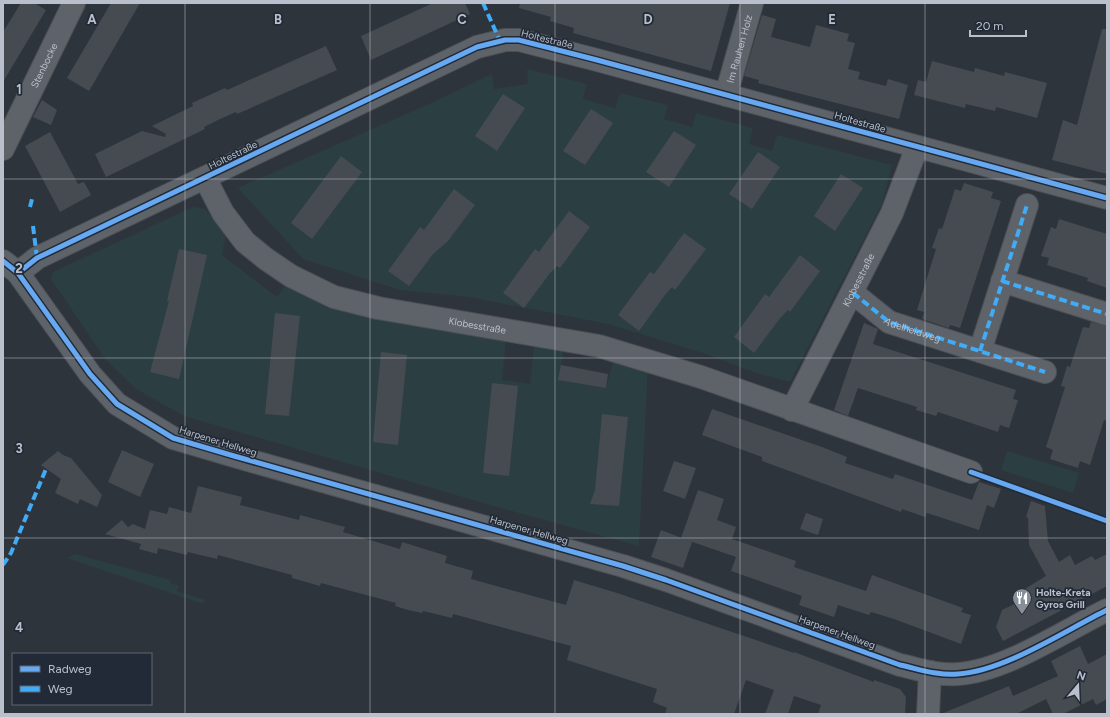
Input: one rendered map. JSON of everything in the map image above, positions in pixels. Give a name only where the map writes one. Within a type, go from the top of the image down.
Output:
[{"type":"street","name":"Stenbocke","points":[[3,149],[74,3]]},
{"type":"street","name":"Im Rauhen Holz","points":[[726,95],[752,3]]},
{"type":"street","name":"Holtestraße","points":[[10,267],[37,258],[477,47],[505,40],[526,42],[1107,198]]},
{"type":"street","name":"Klobesstraße","points":[[792,410],[853,293],[892,213],[917,148]]},
{"type":"street","name":"Klobesstraße","points":[[205,178],[223,213],[245,242],[291,276],[334,297],[378,308],[591,344],[701,377],[971,472]]},
{"type":"street","points":[[980,351],[1027,205]]},
{"type":"street","name":"Harpener Hellweg","points":[[10,267],[90,374],[118,404],[173,438],[623,566],[666,580],[900,665],[930,672],[957,674],[979,672],[1027,651],[1107,610]]},
{"type":"street","points":[[1002,281],[1107,314]]},
{"type":"street","name":"Adelheidweg","points":[[853,293],[889,322],[1045,372]]},
{"type":"street","points":[[928,714],[930,672]]},
{"type":"shaded area","points":[[527,69],[587,84],[583,99],[615,108],[620,93],[668,105],[664,119],[692,127],[696,113],[753,128],[749,144],[772,151],[777,135],[892,165],[882,204],[790,382],[756,373],[706,354],[608,324],[469,297],[400,290],[303,259],[238,188],[431,103],[492,74],[494,89],[528,84]]},
{"type":"shaded area","points":[[193,207],[205,209],[226,234],[222,255],[277,297],[286,285],[506,340],[502,380],[530,384],[534,345],[564,348],[559,380],[606,388],[614,358],[648,366],[639,546],[504,509],[184,416],[136,389],[105,359],[51,279],[53,272]]},
{"type":"shaded area","points":[[1007,451],[1079,473],[1073,493],[1001,470]]},
{"type":"shaded area","points":[[75,554],[171,580],[170,583],[179,586],[177,591],[205,600],[203,604],[67,558]]},
{"type":"building","points":[[21,3],[34,3],[46,10],[3,82],[3,32]]},
{"type":"building","points":[[111,3],[140,3],[89,91],[67,78]]},
{"type":"building","points":[[433,3],[465,3],[470,14],[371,60],[361,36]]},
{"type":"building","points":[[520,3],[730,3],[711,71],[573,33],[574,28],[550,21],[551,17],[519,8]]},
{"type":"building","points":[[762,15],[776,19],[771,37],[810,47],[816,25],[849,34],[847,41],[855,43],[848,69],[860,72],[858,79],[886,86],[888,79],[908,85],[899,119],[758,83],[759,80],[744,76]]},
{"type":"building","points":[[1102,29],[1107,29],[1107,174],[1052,160],[1063,120],[1077,125]]},
{"type":"building","points":[[326,46],[337,70],[237,114],[236,112],[220,119],[204,127],[205,129],[106,177],[95,154],[142,131],[165,137],[166,134],[152,126],[193,106],[192,103],[225,88],[227,90]]},
{"type":"building","points":[[932,61],[974,72],[975,68],[1004,76],[1005,72],[1047,83],[1037,118],[996,107],[995,111],[966,104],[965,108],[914,95],[918,80],[926,82]]},
{"type":"building","points":[[503,94],[525,108],[497,151],[475,136]]},
{"type":"building","points":[[42,100],[57,110],[51,125],[33,117]]},
{"type":"building","points":[[591,109],[613,123],[585,165],[563,151]]},
{"type":"building","points":[[674,131],[696,145],[669,187],[646,172]]},
{"type":"building","points":[[50,132],[78,184],[84,182],[91,195],[60,212],[25,146]]},
{"type":"building","points":[[758,152],[780,167],[752,209],[729,194]]},
{"type":"building","points":[[341,156],[362,172],[312,239],[291,223]]},
{"type":"building","points":[[841,174],[863,188],[835,231],[814,216]]},
{"type":"building","points":[[964,183],[993,192],[991,198],[1001,201],[960,328],[950,325],[949,328],[922,319],[924,312],[917,310],[936,249],[932,248],[939,228],[942,229],[955,189],[961,191]]},
{"type":"building","points":[[454,189],[475,205],[448,241],[433,254],[409,286],[388,271],[420,227],[424,230]]},
{"type":"building","points":[[569,211],[590,227],[560,268],[557,266],[550,273],[524,308],[503,293],[535,249],[539,252]]},
{"type":"building","points":[[1059,219],[1107,234],[1107,288],[1087,281],[1088,278],[1047,265],[1049,258],[1041,256],[1051,227],[1056,229]]},
{"type":"building","points":[[684,233],[706,249],[675,290],[672,287],[665,295],[639,331],[618,315],[650,272],[654,274]]},
{"type":"building","points":[[179,249],[207,255],[179,379],[150,372],[169,301],[167,301]]},
{"type":"building","points":[[800,255],[820,271],[790,312],[788,310],[781,317],[754,353],[734,337],[765,294],[769,297]]},
{"type":"building","points":[[275,313],[300,316],[289,416],[265,414]]},
{"type":"building","points":[[1091,322],[1107,326],[1107,421],[1104,420],[1090,465],[1080,461],[1078,468],[1050,459],[1053,450],[1046,447],[1065,387],[1061,386],[1067,366],[1070,367],[1083,327],[1089,328]]},
{"type":"building","points":[[864,323],[878,329],[873,344],[1016,390],[1013,399],[1018,400],[1009,428],[1000,425],[998,432],[938,412],[936,416],[916,410],[917,407],[858,388],[848,416],[834,410]]},
{"type":"building","points":[[381,352],[407,355],[398,445],[373,442]]},
{"type":"building","points":[[561,365],[608,374],[606,388],[558,380]]},
{"type":"building","points":[[492,383],[518,386],[509,476],[483,473]]},
{"type":"building","points":[[712,409],[822,447],[847,457],[845,463],[893,479],[895,474],[972,500],[979,482],[1001,489],[994,508],[987,505],[979,530],[927,513],[925,517],[902,509],[901,512],[762,461],[762,457],[702,435]]},
{"type":"building","points":[[602,414],[628,417],[619,506],[590,504],[595,490]]},
{"type":"building","points":[[122,450],[154,464],[140,497],[108,482]]},
{"type":"building","points":[[58,451],[71,458],[102,495],[97,507],[80,499],[78,504],[55,493],[61,479],[41,465]]},
{"type":"building","points":[[674,461],[696,468],[685,499],[663,491]]},
{"type":"building","points":[[198,486],[242,497],[240,505],[299,520],[300,515],[345,527],[343,532],[400,549],[402,542],[447,556],[445,563],[473,571],[471,579],[566,605],[574,580],[617,593],[794,652],[874,682],[874,680],[900,689],[906,697],[905,714],[818,714],[821,705],[794,696],[788,714],[765,714],[774,690],[746,680],[734,714],[665,714],[667,708],[653,702],[657,689],[567,660],[571,646],[453,614],[452,618],[423,611],[422,613],[408,610],[395,606],[396,603],[321,583],[320,586],[292,578],[292,575],[218,555],[217,559],[188,552],[187,555],[158,548],[157,554],[139,549],[141,544],[105,534],[122,520],[128,527],[133,524],[145,529],[150,510],[167,514],[169,507],[191,513]]},
{"type":"building","points":[[698,490],[724,499],[717,520],[736,527],[732,539],[796,561],[794,567],[866,591],[872,575],[963,608],[961,612],[971,615],[961,644],[871,612],[869,615],[838,605],[834,617],[799,605],[802,596],[731,571],[736,557],[681,538]]},
{"type":"building","points":[[1031,501],[1045,506],[1048,541],[1059,562],[1070,555],[1075,565],[1092,556],[1095,560],[1107,554],[1107,586],[1003,641],[996,627],[1002,610],[1027,598],[1023,590],[1046,576],[1029,545],[1028,518],[1026,517]]},
{"type":"building","points":[[806,513],[823,519],[818,535],[800,529]]},
{"type":"building","points":[[661,530],[692,542],[683,568],[651,557]]},
{"type":"building","points":[[1080,646],[1088,664],[1107,654],[1107,699],[1096,705],[1093,699],[1063,714],[1053,714],[1046,699],[1016,714],[941,714],[1009,686],[1013,696],[1058,676],[1051,661]]},
{"type":"marked path","points":[[483,3],[500,41]]},
{"type":"marked path","points":[[30,207],[32,199]]},
{"type":"marked path","points":[[980,351],[1027,205]]},
{"type":"marked path","points":[[33,226],[37,258]]},
{"type":"marked path","points":[[1002,281],[1107,314]]},
{"type":"marked path","points":[[853,293],[889,322],[1045,372]]},
{"type":"marked path","points":[[3,565],[11,553],[46,469]]},
{"type":"cycle path","points":[[18,273],[37,258],[477,47],[505,40],[519,40],[597,60],[1107,198]]},
{"type":"cycle path","points":[[3,261],[18,273],[90,374],[117,404],[173,438],[623,566],[666,580],[900,665],[936,673],[958,674],[995,666],[1034,649],[1107,610]]},
{"type":"cycle path","points":[[971,472],[1107,521]]},
{"type":"place","name":"Holte-Kreta Gyros Grill","points":[[1022,615]]}]
